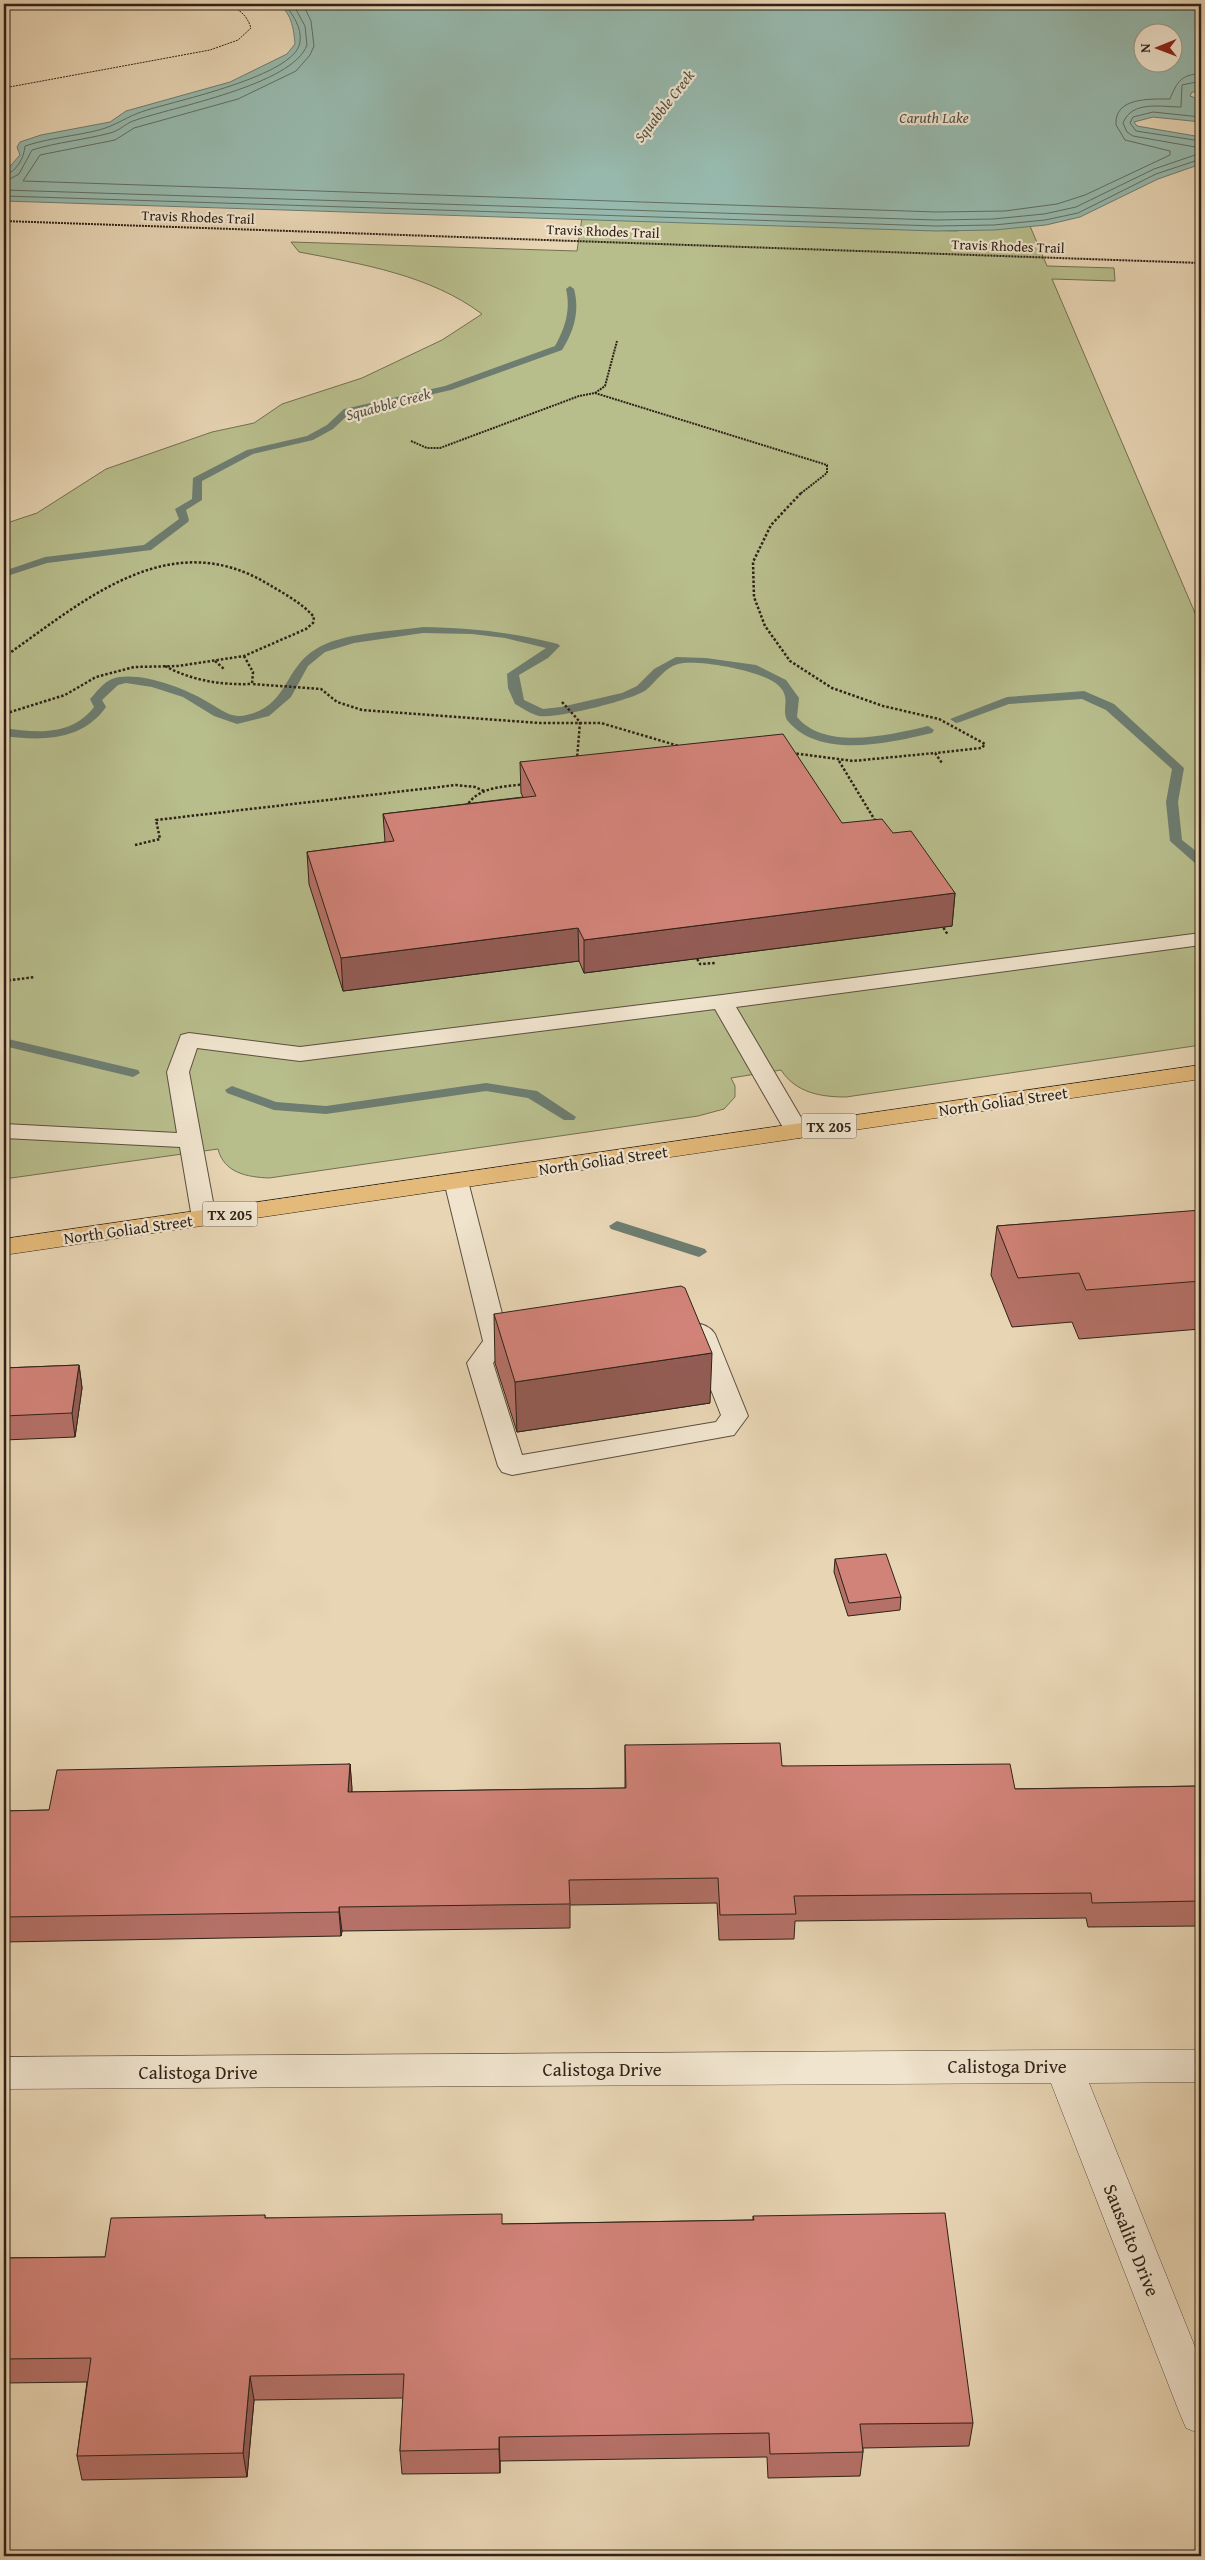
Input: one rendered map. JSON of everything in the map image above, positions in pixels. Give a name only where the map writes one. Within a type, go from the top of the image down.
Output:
[{"type":"main road","name":"North Goliad Street","points":[[4,1248],[1201,1072]]},
{"type":"street","name":"Sausalito Drive","points":[[1063,2066],[1201,2414]]},
{"type":"street","name":"Calistoga Drive","points":[[4,2073],[1201,2066]]},
{"type":"lane","points":[[204,1218],[178,1072],[189,1040],[300,1054],[722,1002],[1201,939]]},
{"type":"lane","points":[[722,1002],[797,1131]]},
{"type":"lane","points":[[4,1131],[190,1141]]},
{"type":"lane","points":[[456,1181],[506,1340],[480,1363],[512,1466],[725,1429],[735,1416],[702,1334],[674,1320]]},
{"type":"path","points":[[4,88],[210,50],[238,40],[251,28],[249,18],[239,9],[227,4]]},
{"type":"path","name":"Travis Rhodes Trail","points":[[4,221],[1201,263]]},
{"type":"path","points":[[411,441],[427,448],[440,448],[579,396],[595,393],[605,386],[616,342]]},
{"type":"path","points":[[595,393],[827,465],[827,473],[802,492],[771,525],[754,562],[754,597],[765,626],[790,661],[832,688],[883,706],[938,719],[984,744],[982,748],[853,761],[838,761],[784,751]]},
{"type":"path","points":[[4,657],[102,589],[151,570],[198,560],[229,565],[257,578],[308,610],[314,617],[313,624],[306,629],[244,656],[215,661],[134,667],[96,677],[65,695],[4,714]]},
{"type":"path","points":[[244,656],[252,672],[252,684]]},
{"type":"path","points":[[215,661],[224,669]]},
{"type":"path","points":[[164,666],[181,676],[201,682],[321,689],[329,698],[347,708],[539,722],[580,722],[624,728],[683,747]]},
{"type":"path","points":[[562,702],[580,722],[576,765]]},
{"type":"path","points":[[935,753],[942,763]]},
{"type":"path","points":[[838,761],[879,826],[872,827]]},
{"type":"path","points":[[469,814],[466,807],[468,802],[484,791],[532,784]]},
{"type":"path","points":[[135,845],[160,839],[156,820],[456,785],[475,786],[484,791]]},
{"type":"path","points":[[938,918],[948,935],[939,936]]},
{"type":"path","points":[[692,949],[700,964],[719,962]]},
{"type":"path","points":[[4,981],[35,977]]},
{"type":"green space","points":[[988,212],[1027,219],[1047,266],[1114,268],[1115,281],[1052,279],[1201,627],[1201,1045],[846,1097],[818,1095],[802,1089],[787,1078],[781,1070],[731,1078],[735,1086],[735,1097],[724,1109],[698,1116],[269,1178],[245,1175],[238,1172],[225,1164],[218,1149],[4,1179],[4,524],[37,513],[106,469],[212,432],[254,423],[282,404],[362,378],[442,340],[482,314],[462,301],[418,280],[347,261],[299,252],[291,242],[577,251],[582,218],[957,231]]},
{"type":"water","name":"Caruth Lake","points":[[276,4],[1201,4],[1201,92],[1192,92],[1190,96],[1201,100],[1201,122],[1153,117],[1134,122],[1137,126],[1201,137],[1201,164],[1158,179],[1080,217],[1046,225],[994,230],[936,231],[4,201],[4,173],[20,155],[17,147],[20,142],[41,135],[110,122],[126,111],[230,82],[287,54],[295,44],[295,38],[291,21],[285,10]]},
{"type":"building","points":[[783,734],[842,823],[882,819],[893,833],[911,831],[955,893],[584,940],[578,928],[341,958],[307,852],[394,841],[383,814],[536,796],[520,762]]},
{"type":"building","points":[[1201,1210],[1201,1281],[1086,1290],[1079,1273],[1018,1278],[997,1226]]},
{"type":"building","points":[[681,1286],[685,1288],[712,1353],[515,1382],[494,1314]]},
{"type":"building","points":[[79,1365],[72,1413],[4,1416],[4,1368]]},
{"type":"building","points":[[886,1554],[901,1597],[849,1603],[835,1559]]},
{"type":"building","points":[[780,1743],[782,1766],[1010,1764],[1015,1789],[1201,1786],[1201,1901],[1092,1903],[1091,1893],[794,1896],[796,1914],[720,1915],[718,1878],[569,1880],[570,1904],[339,1907],[339,1912],[4,1917],[4,1811],[49,1810],[57,1770],[350,1764],[348,1792],[626,1788],[625,1745]]},
{"type":"building","points":[[945,2213],[973,2423],[860,2424],[863,2452],[770,2454],[769,2433],[499,2437],[499,2449],[400,2451],[404,2374],[250,2376],[243,2453],[77,2456],[91,2358],[4,2359],[4,2258],[105,2257],[111,2218],[265,2215],[265,2218],[502,2214],[502,2224],[754,2220],[753,2216]]},
{"type":"waterway","name":"Squabble Creek","points":[[4,574],[45,560],[147,548],[184,520],[180,509],[197,500],[197,480],[250,452],[310,438],[330,427],[347,411],[448,388],[559,348],[571,320],[573,305],[570,289]]},
{"type":"waterway","points":[[4,732],[30,735],[57,734],[82,726],[92,718],[100,707],[96,699],[114,682],[126,680],[154,684],[187,695],[218,713],[237,720],[265,713],[287,695],[303,664],[321,650],[352,640],[423,630],[472,631],[505,635],[554,646],[544,656],[513,674],[514,688],[519,702],[541,713],[561,711],[626,696],[641,688],[658,671],[676,660],[706,661],[752,667],[782,682],[793,698],[791,717],[808,733],[838,740],[853,741],[883,739],[928,730]]},
{"type":"waterway","points":[[956,719],[1007,701],[1084,695],[1110,707],[1178,768],[1172,802],[1176,841],[1201,861]]},
{"type":"waterway","points":[[4,1042],[133,1073]]},
{"type":"waterway","points":[[232,1090],[274,1106],[326,1110],[486,1087],[532,1094],[569,1117]]},
{"type":"waterway","points":[[617,1226],[699,1252]]}]
